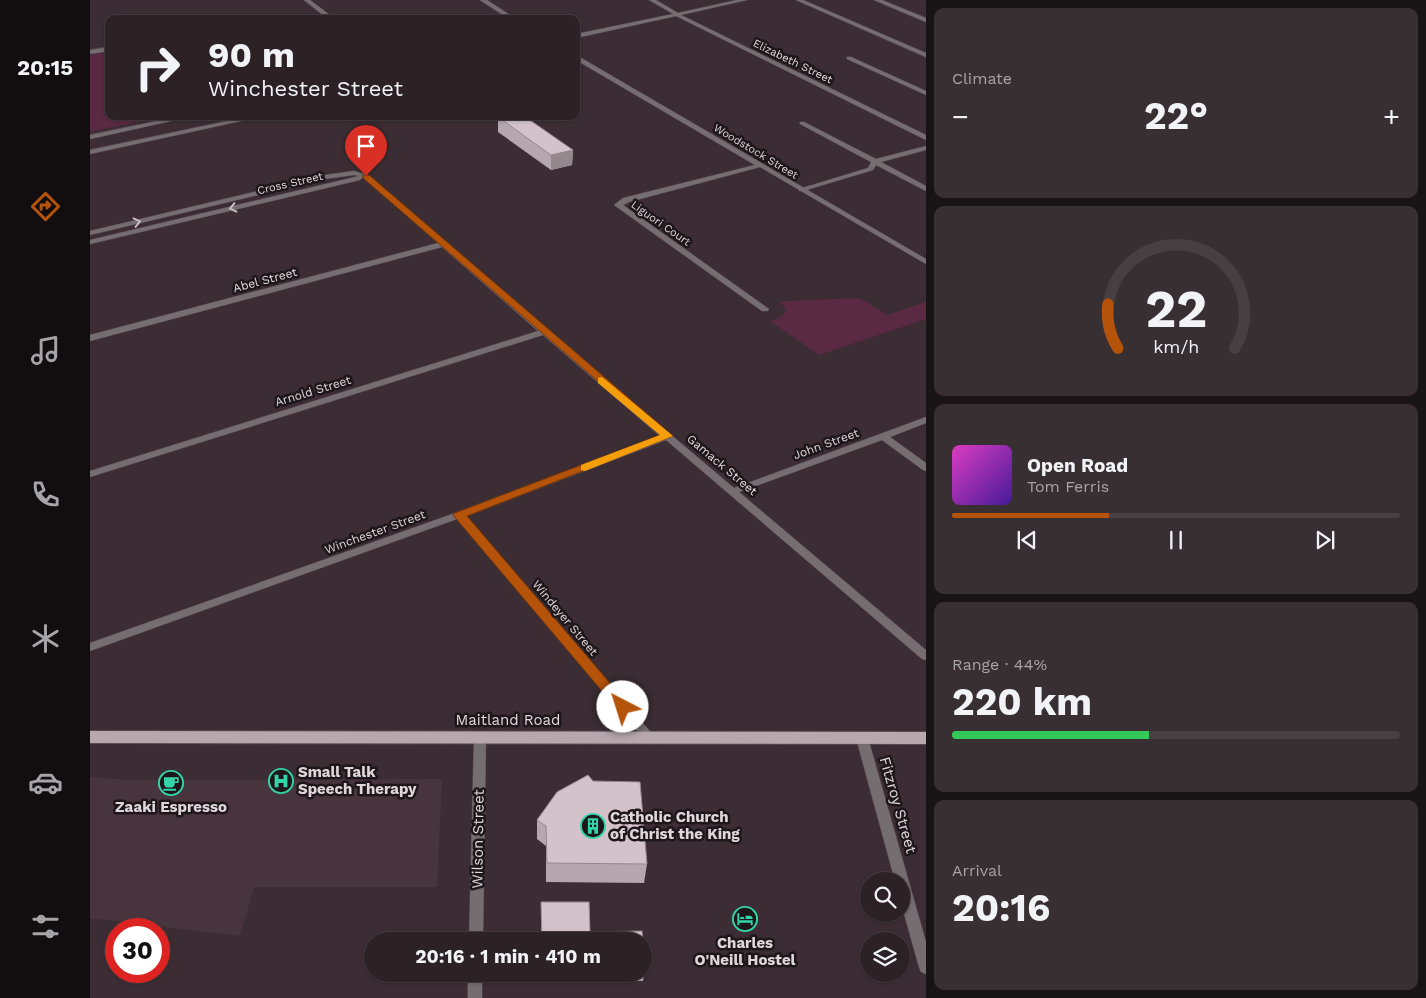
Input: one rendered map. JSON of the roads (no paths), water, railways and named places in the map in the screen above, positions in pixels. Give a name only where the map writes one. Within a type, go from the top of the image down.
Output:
[{"type":"main road","name":"Maitland Road","points":[[90,737],[926,738]]},
{"type":"street","points":[[307,0],[327,15]]},
{"type":"street","points":[[483,0],[507,15]]},
{"type":"street","name":"Elizabeth Street","points":[[652,0],[926,138]]},
{"type":"street","points":[[580,35],[744,0]]},
{"type":"street","points":[[799,0],[926,55]]},
{"type":"street","points":[[877,0],[926,20]]},
{"type":"street","points":[[90,52],[105,50]]},
{"type":"street","points":[[849,58],[926,94]]},
{"type":"street","name":"Woodstock Street","points":[[580,59],[926,262]]},
{"type":"street","points":[[90,137],[172,120]]},
{"type":"street","points":[[90,152],[242,120]]},
{"type":"street","points":[[802,123],[926,190]]},
{"type":"street","points":[[874,162],[926,148]]},
{"type":"street","points":[[801,190],[858,174],[871,169],[874,162]]},
{"type":"street","name":"Liguori Court","points":[[761,166],[626,200],[618,205],[765,309]]},
{"type":"street","name":"Cross Street","points":[[90,233],[325,177],[354,173],[366,176]]},
{"type":"street","name":"Cross Street","points":[[90,242],[366,176]]},
{"type":"street","name":"Gamack Street","points":[[366,176],[544,332],[734,490],[926,656]]},
{"type":"street","name":"Abel Street","points":[[90,338],[445,244]]},
{"type":"street","name":"Arnold Street","points":[[90,474],[544,332]]},
{"type":"street","name":"John Street","points":[[734,490],[926,420]]},
{"type":"street","name":"Winchester Street","points":[[90,647],[459,515],[668,436]]},
{"type":"street","points":[[883,436],[926,468]]},
{"type":"street","name":"Windeyer Street","points":[[459,515],[650,739]]},
{"type":"street","name":"Wilson Street","points":[[476,932],[480,737]]},
{"type":"street","name":"Fitzroy Street","points":[[862,738],[926,967]]},
{"type":"street","points":[[474,998],[475,982]]},
{"type":"place","name":"Small Talk Speech Therapy","points":[[281,781]]},
{"type":"place","name":"Zaaki Espresso","points":[[171,783]]},
{"type":"place","name":"Catholic Church of Christ the King","points":[[593,826]]},
{"type":"place","name":"Charles O'Neill Hostel","points":[[745,919]]}]
